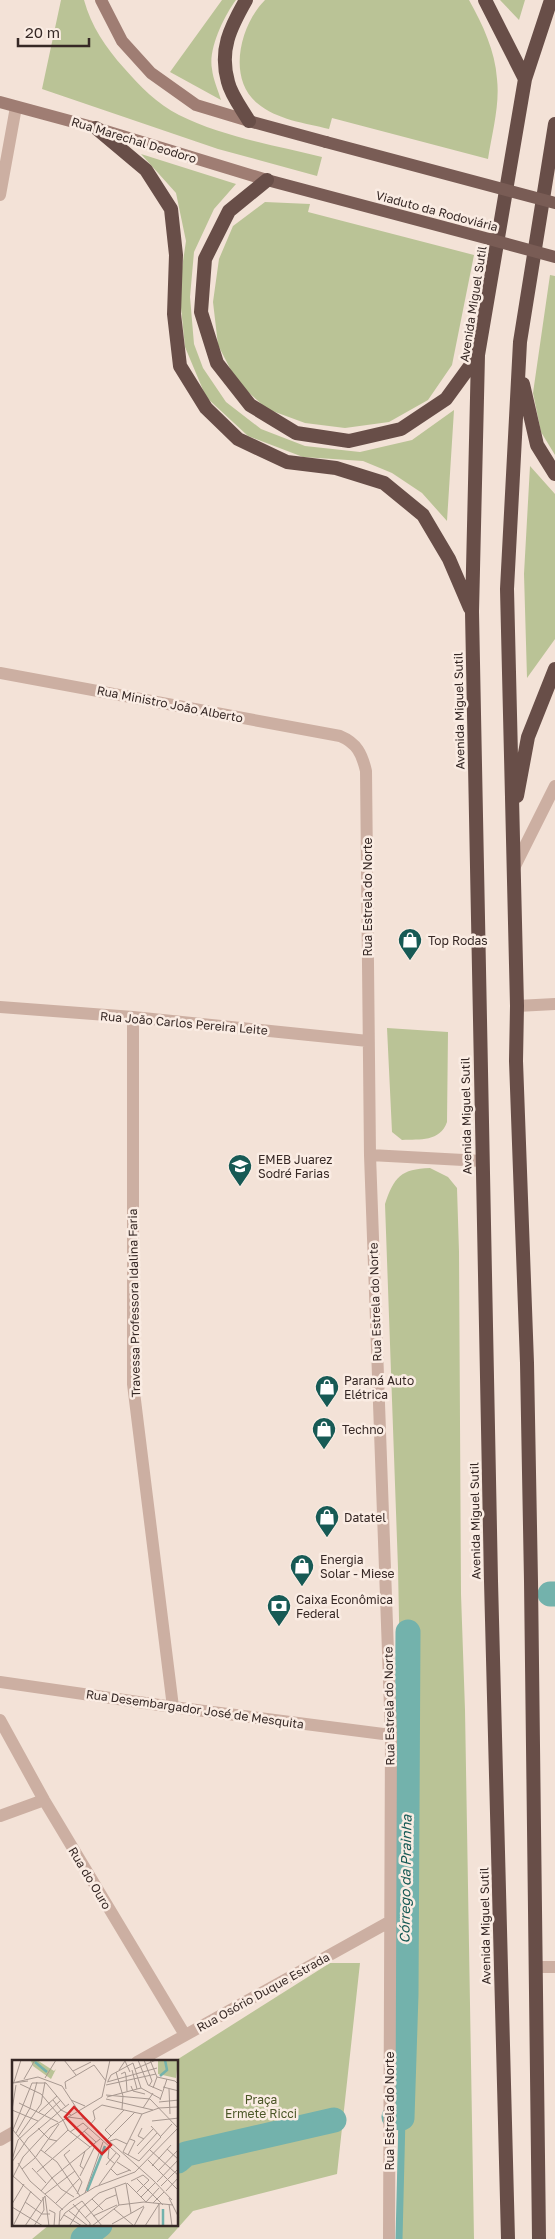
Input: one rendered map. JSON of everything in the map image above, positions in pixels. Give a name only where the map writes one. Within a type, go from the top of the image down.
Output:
[{"type":"highway","points":[[246,0],[230,27],[224,57],[228,84],[249,121]]},
{"type":"highway","points":[[485,0],[525,79]]},
{"type":"highway","name":"Avenida Miguel Sutil","points":[[508,2239],[482,1161],[472,612],[478,356],[525,79],[552,0]]},
{"type":"highway","points":[[538,2239],[527,1363],[516,1060],[517,1006],[511,824],[508,589],[520,342],[555,124]]},
{"type":"highway","points":[[96,128],[146,170],[171,209],[176,255],[174,314],[180,366],[206,408],[238,440],[287,462],[336,468],[384,483],[423,515],[449,559],[472,612]]},
{"type":"highway","points":[[266,180],[229,211],[205,259],[201,312],[217,363],[250,406],[296,433],[349,441],[401,429],[446,399],[478,356]]},
{"type":"highway","points":[[519,368],[537,446],[555,474]]},
{"type":"highway","points":[[511,824],[528,737],[555,669]]},
{"type":"main road","points":[[101,0],[122,41],[151,73],[196,105],[555,203]]},
{"type":"main road","name":"Rua Marechal Deodoro","points":[[0,102],[96,128],[266,180]]},
{"type":"main road","name":"Viaduto da Rodoviária","points":[[266,180],[555,257]]},
{"type":"street","points":[[0,195],[16,107]]},
{"type":"street","name":"Rua Ministro João Alberto","points":[[0,672],[340,736]]},
{"type":"street","name":"Rua Estrela do Norte","points":[[340,736],[356,745],[364,760],[366,771],[370,1154],[390,1735],[389,2239]]},
{"type":"street","points":[[513,871],[546,800],[555,786]]},
{"type":"street","points":[[517,1006],[555,1004]]},
{"type":"street","name":"Rua João Carlos Pereira Leite","points":[[0,1007],[133,1017],[368,1041]]},
{"type":"street","name":"Travessa Professora Idalina Faria","points":[[133,1017],[133,1384],[173,1707]]},
{"type":"street","points":[[370,1154],[482,1161]]},
{"type":"street","name":"Rua Desembargador José de Mesquita","points":[[0,1682],[390,1735]]},
{"type":"street","name":"Rua do Ouro","points":[[0,1720],[44,1800],[185,2034]]},
{"type":"street","points":[[0,1816],[44,1800]]},
{"type":"street","name":"Rua Osório Duque Estrada","points":[[140,2060],[389,1922]]},
{"type":"street","points":[[536,1967],[555,1968]]},
{"type":"street","points":[[0,2140],[12,2133]]},
{"type":"green space","points":[[61,0],[84,0],[95,28],[111,53],[143,88],[163,106],[196,123],[213,129],[249,140],[322,157],[317,176],[218,149],[42,89]]},
{"type":"green space","points":[[222,0],[236,0],[222,24],[212,52],[211,61],[214,81],[221,100],[170,72]]},
{"type":"green space","points":[[265,0],[469,0],[487,38],[496,69],[498,89],[488,159],[332,118],[329,129],[282,117],[265,109],[248,92],[242,80],[240,52],[249,23]]},
{"type":"green space","points":[[500,0],[525,0],[519,20]]},
{"type":"green space","points":[[141,154],[236,184],[214,209],[194,252],[190,297],[194,344],[203,368],[226,402],[261,429],[305,446],[360,452],[412,440],[454,410],[447,521],[422,493],[392,473],[363,461],[303,457],[248,436],[206,397],[185,347],[179,288],[186,241],[176,193]]},
{"type":"green space","points":[[265,202],[310,204],[308,212],[474,255],[452,365],[428,400],[389,422],[345,428],[305,423],[267,409],[237,382],[218,345],[213,302],[219,259],[233,226]]},
{"type":"green space","points":[[550,275],[555,276],[555,455],[541,432],[533,393]]},
{"type":"green space","points":[[530,466],[555,494],[555,639],[527,678],[524,574]]},
{"type":"green space","points":[[387,1028],[448,1032],[447,1122],[440,1133],[434,1136],[402,1140],[392,1132]]},
{"type":"green space","points":[[430,1168],[448,1177],[457,1188],[461,1594],[465,1710],[474,2239],[397,2239],[402,1771],[398,1568],[385,1204],[392,1187],[400,1176],[412,1170]]},
{"type":"green space","name":"Praça Ermete Ricci","points":[[330,1963],[360,1963],[337,2174],[193,2211],[168,2239],[32,2239],[48,2226],[179,2226],[179,2060],[177,2060]]},
{"type":"waterway","name":"Córrego da Prainha","points":[[550,1594],[555,1594]]},
{"type":"waterway","name":"Córrego da Prainha","points":[[394,2117],[402,2118],[406,1994],[408,1632]]},
{"type":"waterway","points":[[399,2239],[402,2118]]},
{"type":"waterway","name":"Córrego da Prainha","points":[[179,2160],[186,2154],[334,2120]]},
{"type":"waterway","name":"Córrego da Prainha","points":[[83,2239],[99,2226]]},
{"type":"place","name":"Top Rodas","points":[[410,961]]},
{"type":"place","name":"EMEB Juarez Sodré Farias","points":[[240,1187]]},
{"type":"place","name":"Paraná Auto Elétrica","points":[[327,1408]]},
{"type":"place","name":"Techno","points":[[324,1450]]},
{"type":"place","name":"Datatel","points":[[327,1538]]},
{"type":"place","name":"Energia Solar - Miese","points":[[302,1587]]},
{"type":"place","name":"Caixa Econômica Federal","points":[[279,1627]]}]
